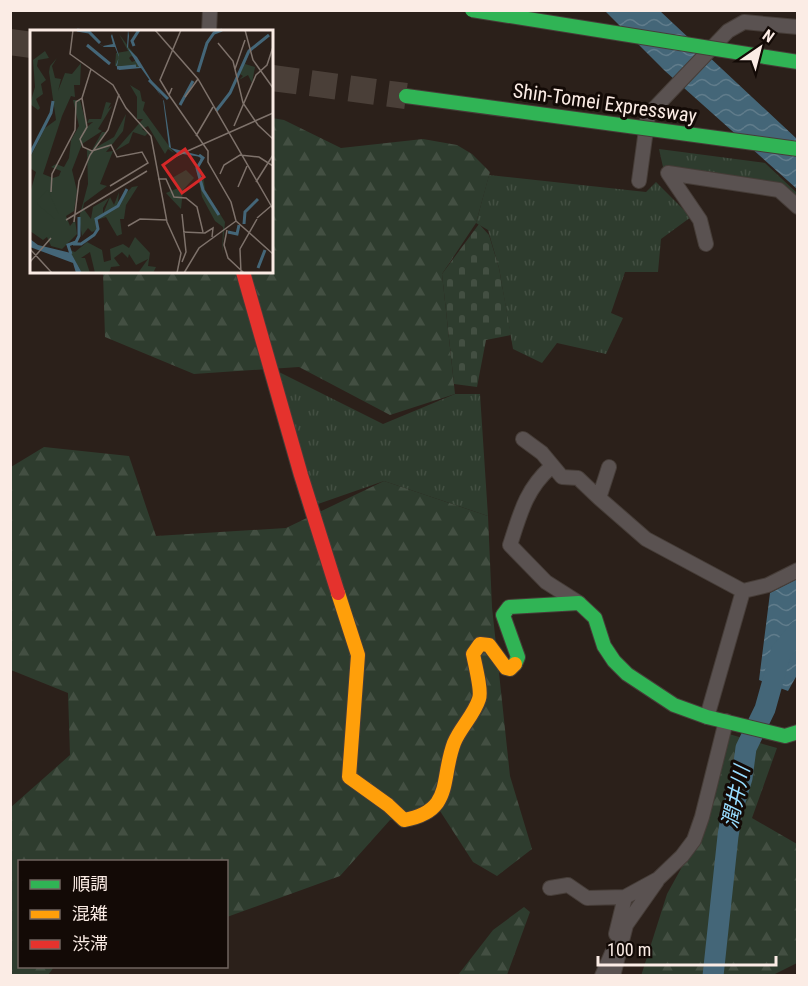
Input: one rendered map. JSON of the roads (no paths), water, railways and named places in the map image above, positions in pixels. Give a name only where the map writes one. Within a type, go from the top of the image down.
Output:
[{"type":"main road","points":[[472,10],[798,62]]},
{"type":"main road","name":"Shin-Tomei Expressway","points":[[406,96],[798,149]]},
{"type":"main road","points":[[243,273],[301,475],[358,655],[349,777],[388,805],[404,820],[421,817],[435,807],[441,798],[454,743],[480,699],[472,654],[480,644],[489,645],[506,668],[510,669],[515,665],[518,657],[504,615],[509,607],[536,604],[579,603],[595,618],[604,646],[614,661],[627,674],[675,705],[707,717],[791,734]]},
{"type":"street","points":[[209,30],[210,10]]},
{"type":"street","points":[[639,181],[648,115],[728,31],[744,22],[798,27]]},
{"type":"street","points":[[706,244],[700,220],[668,173],[779,190],[798,207]]},
{"type":"street","points":[[523,439],[542,453],[562,477],[578,478],[646,539],[743,591],[768,585],[798,570]]},
{"type":"street","points":[[551,466],[538,479],[525,501],[510,545],[546,582],[579,603]]},
{"type":"street","points":[[599,498],[609,467]]},
{"type":"street","points":[[707,717],[743,591]]},
{"type":"street","points":[[614,975],[626,925],[658,879],[682,856],[694,840],[726,721]]},
{"type":"street","points":[[550,888],[568,885],[587,898],[625,897],[658,879]]},
{"type":"street","points":[[602,975],[611,959],[625,897]]},
{"type":"water","points":[[605,11],[660,11],[797,139],[797,189],[665,71]]},
{"type":"water","points":[[797,579],[797,675],[788,691],[759,680],[770,593]]},
{"type":"waterway","name":"潤井川","points":[[713,976],[728,836],[732,811],[742,778],[746,748],[765,709],[781,652],[798,631]]},
{"type":"tunnel","points":[[10,42],[30,45]]},
{"type":"tunnel","points":[[273,78],[406,96]]}]
